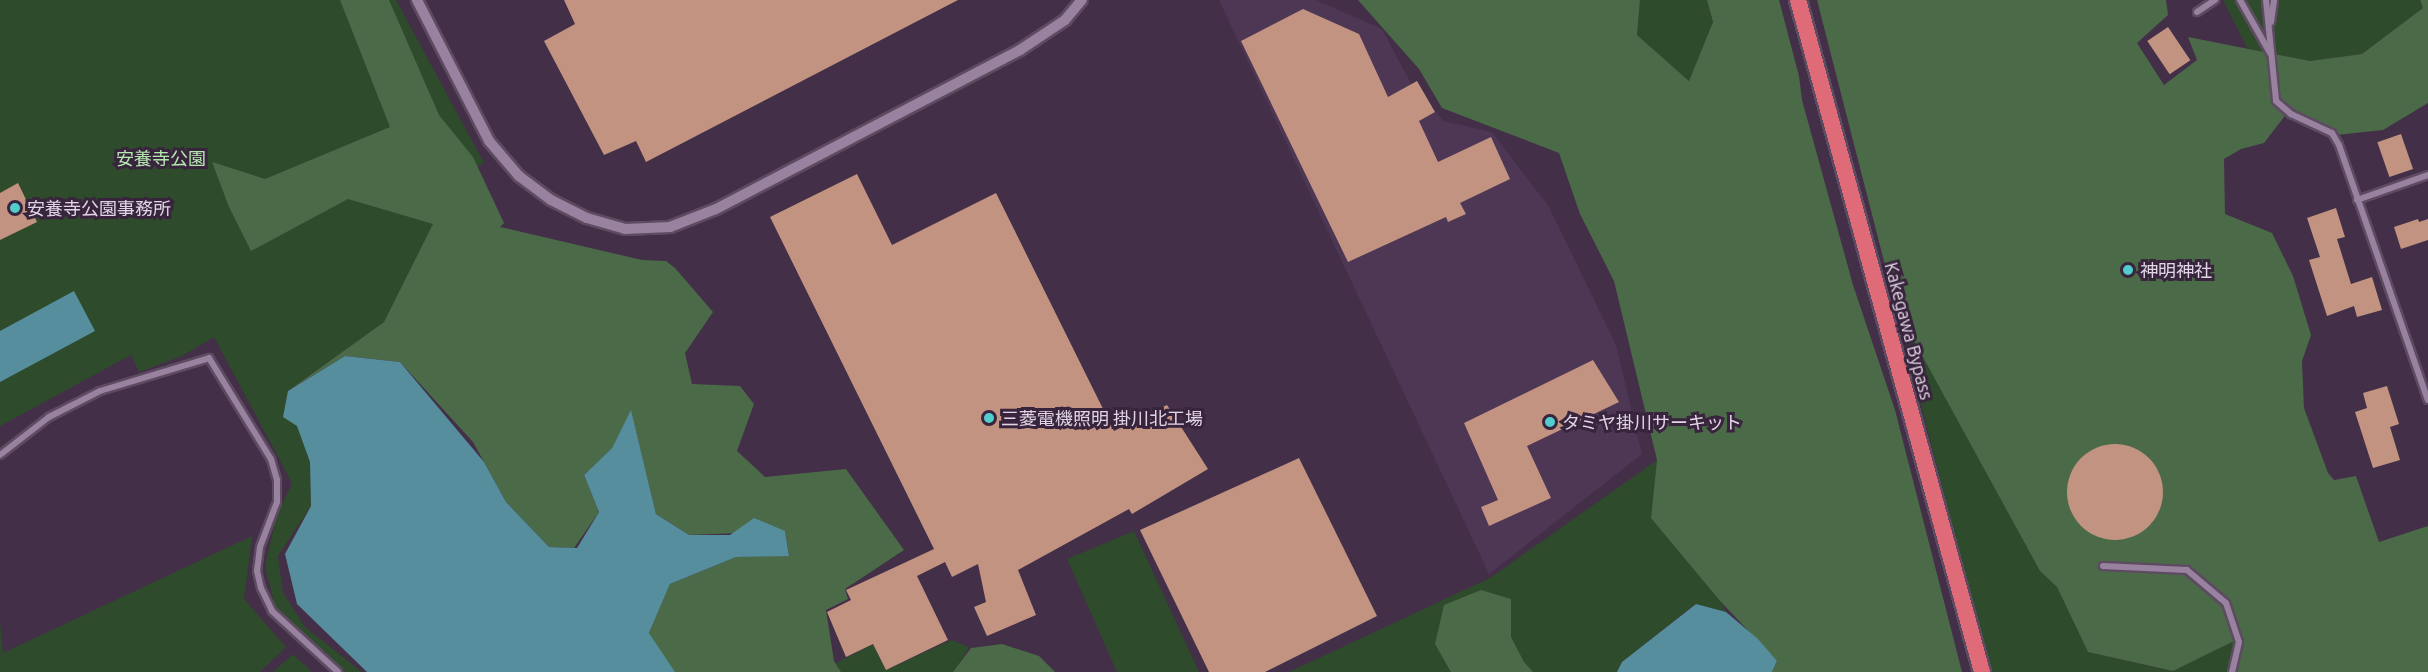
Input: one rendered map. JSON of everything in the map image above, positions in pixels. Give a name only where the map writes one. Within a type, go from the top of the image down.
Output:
[{"type":"highway","name":"Kakegawa Bypass","points":[[1798,0],[1982,672]]},
{"type":"street","points":[[417,0],[489,141],[519,176],[551,200],[587,218],[625,229],[670,227],[716,209],[1020,50],[1065,20],[1082,0]]},
{"type":"street","points":[[2197,12],[2215,0]]},
{"type":"street","points":[[2240,0],[2272,56]]},
{"type":"street","points":[[2266,0],[2276,101],[2291,114],[2332,133],[2339,145],[2428,400]]},
{"type":"street","points":[[2269,35],[2274,0]]},
{"type":"street","points":[[2357,200],[2428,175]]},
{"type":"street","points":[[0,455],[48,417],[100,391],[208,358],[266,450],[277,480],[277,502],[260,547],[257,571],[261,588],[272,611],[338,672]]},
{"type":"street","points":[[2103,566],[2187,570],[2226,603],[2239,642],[2232,672]]},
{"type":"shaded area","points":[[1219,0],[1316,0],[1382,29],[1426,112],[1434,109],[1443,121],[1492,132],[1549,207],[1616,345],[1642,454],[1489,574]]},
{"type":"green space","name":"安養寺公園","points":[[0,0],[396,0],[484,163],[394,212],[434,224],[384,322],[288,391],[310,462],[311,506],[278,556],[283,593],[305,627],[362,672],[345,672],[275,607],[265,566],[276,518],[292,483],[214,337],[182,356],[139,372],[131,355],[0,426]]},
{"type":"green space","points":[[340,0],[389,0],[439,115],[473,157],[504,223],[500,227],[642,260],[666,261],[675,268],[713,312],[685,353],[692,384],[740,386],[754,404],[737,451],[765,477],[846,469],[904,550],[845,589],[848,599],[826,610],[834,661],[841,672],[675,672],[670,667],[649,633],[670,584],[736,557],[789,555],[785,531],[689,535],[656,514],[631,411],[612,448],[584,475],[599,512],[574,548],[549,547],[506,502],[473,442],[400,362],[345,356],[288,391],[384,322],[433,224],[348,199],[251,251],[229,207],[212,162],[265,179],[390,127]]},
{"type":"green space","points":[[1358,0],[1640,0],[1637,35],[1689,81],[1713,22],[1707,0],[1779,0],[1799,76],[1802,100],[1853,285],[1895,410],[1962,672],[1772,672],[1777,661],[1721,602],[1651,518],[1657,460],[1614,281],[1580,214],[1559,153],[1442,108],[1419,69]]},
{"type":"green space","points":[[1640,0],[1707,0],[1713,22],[1689,81],[1637,35]]},
{"type":"green space","points":[[1817,0],[2166,0],[2168,15],[2137,43],[2164,85],[2197,60],[2188,37],[2310,61],[2362,54],[2423,8],[2420,0],[2428,0],[2428,103],[2383,130],[2327,136],[2287,113],[2264,143],[2241,149],[2224,159],[2225,214],[2272,233],[2293,276],[2311,335],[2302,361],[2304,408],[2328,473],[2334,480],[2356,476],[2379,542],[2428,526],[2428,672],[2238,672],[2234,641],[2173,671],[2088,652],[2057,587],[2040,571],[1896,308]]},
{"type":"green space","points":[[2223,0],[2419,0],[2424,8],[2362,54],[2310,61],[2272,56],[2247,48]]},
{"type":"green space","points":[[1896,308],[2040,571],[2057,587],[2088,652],[2172,671],[2234,641],[2238,672],[1993,672],[1983,644]]},
{"type":"green space","points":[[1657,460],[1651,518],[1709,579],[1726,612],[1695,604],[1622,662],[1617,672],[1289,672],[1490,578]]},
{"type":"green space","points":[[1134,531],[1199,672],[1117,672],[1067,559]]},
{"type":"green space","points":[[252,536],[244,599],[286,647],[260,672],[0,672],[0,621],[3,653]]},
{"type":"green space","points":[[1481,590],[1511,599],[1511,637],[1524,662],[1533,672],[1451,672],[1435,644],[1444,605]]},
{"type":"green space","points":[[951,640],[969,647],[954,672],[841,672],[836,663],[873,644],[886,670]]},
{"type":"green space","points":[[1002,644],[1039,656],[1055,672],[953,672],[971,648]]},
{"type":"green space","points":[[293,654],[312,672],[273,672]]},
{"type":"water","points":[[74,291],[95,331],[0,382],[0,331]]},
{"type":"water","points":[[345,356],[400,362],[484,462],[506,502],[549,547],[577,548],[599,512],[584,475],[612,448],[631,410],[656,514],[689,535],[730,535],[754,518],[785,531],[789,556],[736,557],[670,584],[649,633],[675,672],[367,672],[297,604],[285,554],[311,506],[310,462],[297,426],[283,417],[288,391]]},
{"type":"water","points":[[1696,604],[1726,612],[1758,639],[1777,661],[1772,672],[1617,672],[1622,662]]},
{"type":"building","points":[[564,0],[958,0],[646,162],[636,141],[604,155],[544,41],[575,24]]},
{"type":"building","points":[[1303,9],[1359,34],[1388,97],[1417,81],[1435,112],[1419,121],[1438,162],[1491,137],[1510,179],[1460,203],[1466,214],[1448,222],[1446,217],[1348,262],[1241,41]]},
{"type":"building","points":[[2168,27],[2190,60],[2170,74],[2147,41]]},
{"type":"building","points":[[2401,134],[2413,169],[2389,177],[2377,142]]},
{"type":"building","name":"三菱電機照明 掛川北工場","points":[[857,174],[892,245],[996,193],[1114,431],[1167,405],[1208,469],[1132,514],[1129,509],[1018,570],[1036,615],[987,636],[974,607],[986,602],[978,564],[952,577],[945,562],[917,576],[948,640],[886,670],[873,644],[846,657],[827,612],[851,600],[846,590],[934,549],[770,217]]},
{"type":"building","name":"安養寺公園事務所","points":[[18,183],[37,222],[0,240],[0,193]]},
{"type":"building","points":[[2336,208],[2345,237],[2337,239],[2351,284],[2372,277],[2382,310],[2357,317],[2354,306],[2327,316],[2309,260],[2320,257],[2307,218]]},
{"type":"building","points":[[2418,219],[2419,222],[2428,219],[2428,240],[2401,249],[2394,227]]},
{"type":"building","points":[[1593,360],[1619,402],[1527,446],[1551,498],[1489,526],[1481,507],[1498,500],[1464,423]]},
{"type":"building","points":[[2387,386],[2399,424],[2390,427],[2400,460],[2373,468],[2355,412],[2367,408],[2363,393]]},
{"type":"building","points":[[2106,444],[2124,444],[2142,452],[2155,465],[2163,483],[2160,511],[2142,532],[2124,540],[2106,540],[2088,532],[2075,519],[2067,501],[2067,483],[2075,465],[2088,452]]},
{"type":"building","points":[[1299,458],[1377,616],[1265,672],[1209,672],[1140,530]]},
{"type":"place","name":"安養寺公園事務所","points":[[15,208]]},
{"type":"place","name":"神明神社","points":[[2128,270]]},
{"type":"place","name":"三菱電機照明 掛川北工場","points":[[989,418]]},
{"type":"place","name":"タミヤ掛川サーキット","points":[[1550,422]]}]
